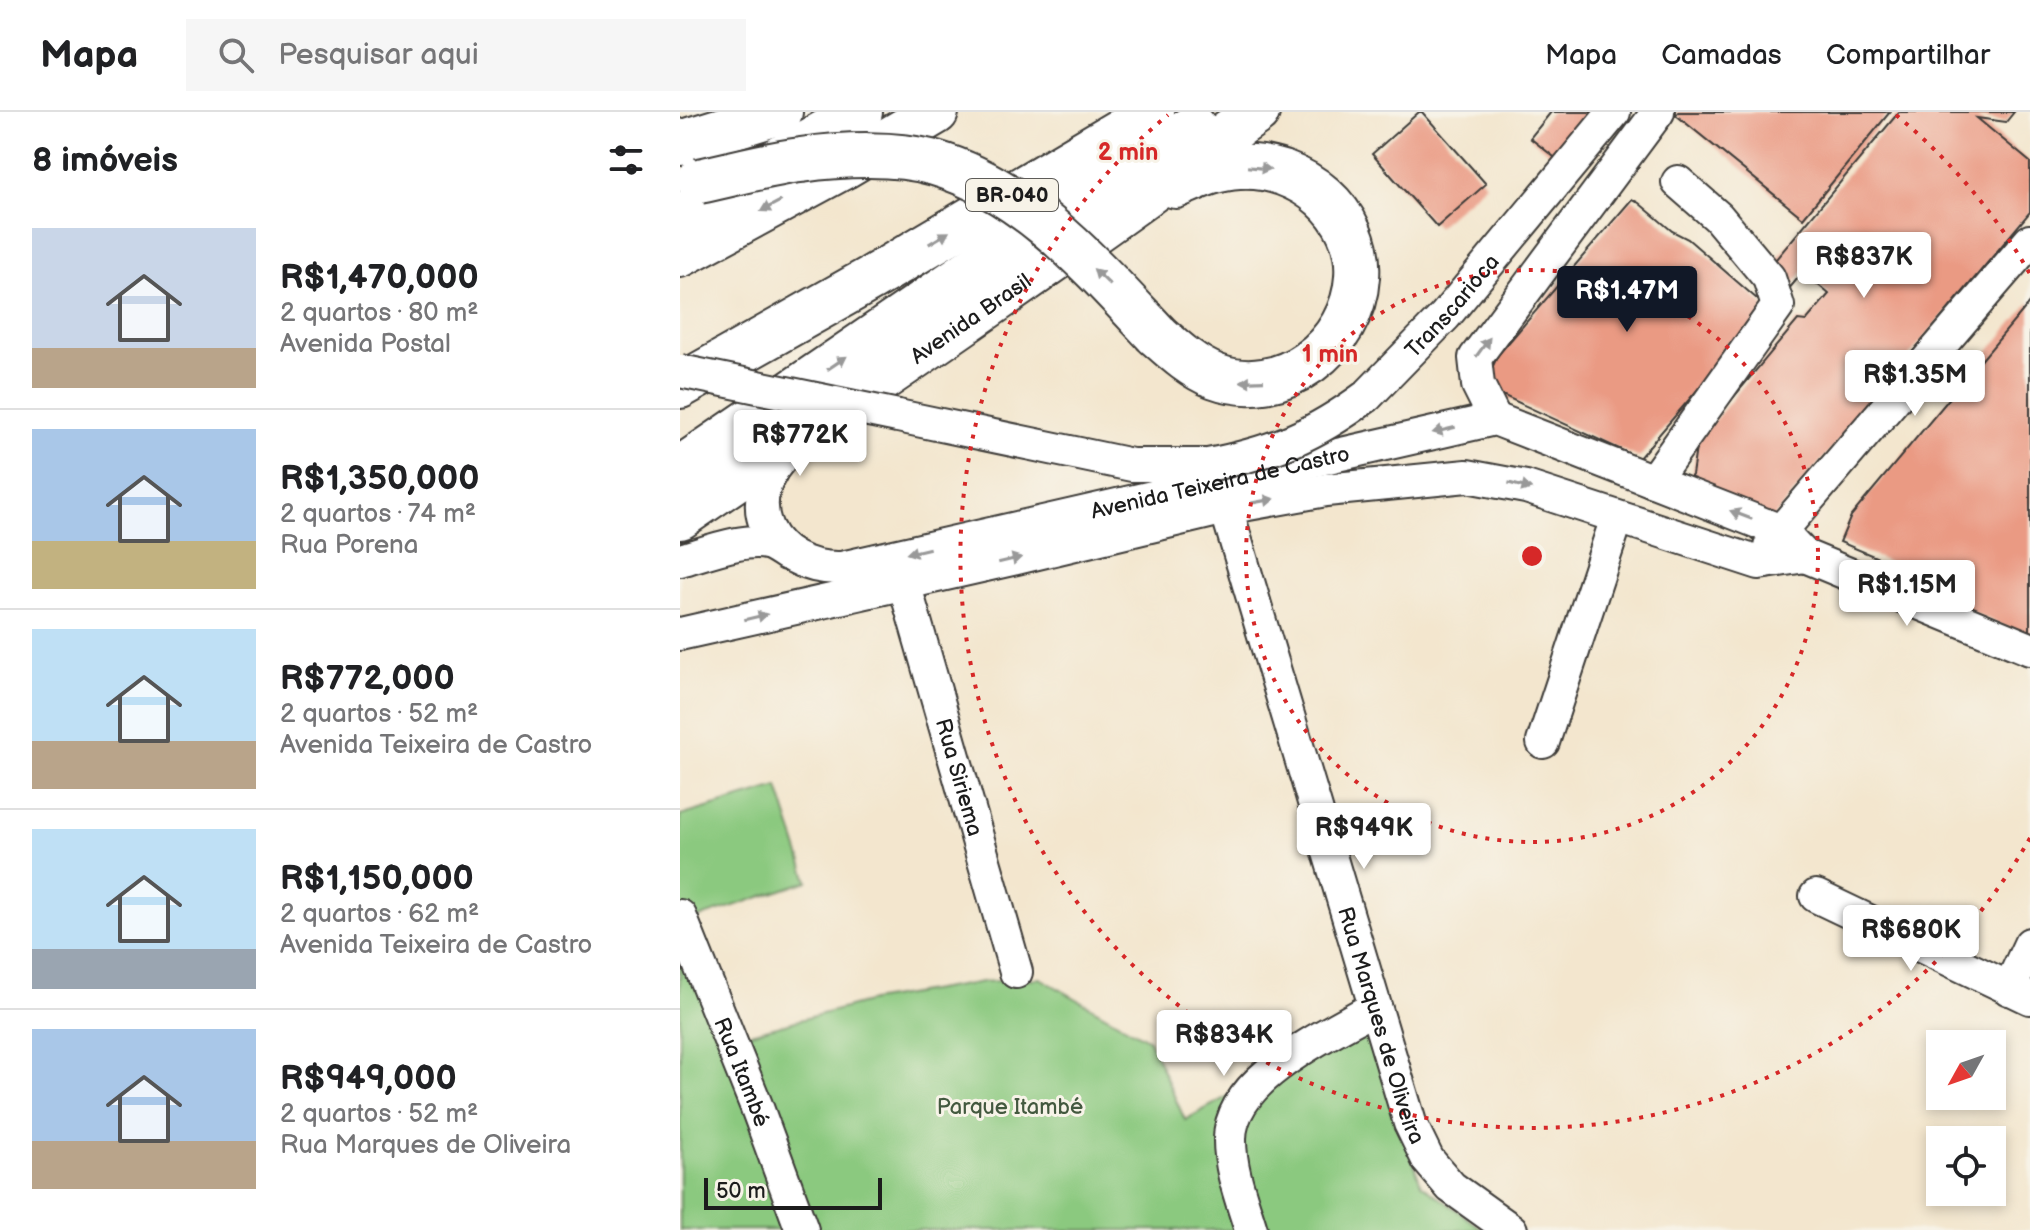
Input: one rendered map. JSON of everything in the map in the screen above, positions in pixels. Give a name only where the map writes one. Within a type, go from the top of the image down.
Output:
[{"type":"highway","points":[[680,143],[780,112]]},
{"type":"highway","points":[[680,217],[860,112]]},
{"type":"highway","points":[[680,255],[843,167],[936,112]]},
{"type":"highway","name":"BR-040","points":[[680,386],[872,278],[1152,112]]},
{"type":"highway","points":[[1087,192],[1136,148],[1191,112]]},
{"type":"highway","points":[[680,469],[1087,192],[1220,112]]},
{"type":"highway","name":"Avenida Brasil","points":[[680,517],[908,363],[1257,112]]},
{"type":"highway","points":[[680,188],[699,181],[801,160],[880,156],[934,163],[977,180],[1033,213],[1182,358],[1214,376],[1243,383],[1268,381],[1298,371],[1320,355],[1338,334],[1350,312],[1357,278],[1356,251],[1334,206],[1313,187],[1270,168],[1242,166],[1216,169],[1133,204]]},
{"type":"street","name":"Transcarioca","points":[[680,371],[1132,465],[1208,465],[1252,456],[1297,440],[1335,420],[1367,396],[1445,316],[1614,112]]},
{"type":"street","points":[[1658,112],[1475,358],[1478,385],[1495,419],[1781,531],[1805,556],[2030,649]]},
{"type":"street","points":[[1653,481],[1778,306],[1769,278],[1718,217],[1678,182]]},
{"type":"street","points":[[1759,563],[1781,531],[2030,241]]},
{"type":"street","points":[[787,554],[763,523],[763,491],[777,461],[830,414]]},
{"type":"street","name":"Avenida Teixeira de Castro","points":[[680,560],[760,542],[771,544],[801,563],[821,569],[841,568],[1495,419]]},
{"type":"street","name":"Avenida Teixeira de Castro","points":[[680,634],[1226,508],[1326,490],[1467,476],[1526,487],[1759,563],[1805,556]]},
{"type":"street","name":"Rua Marques de Oliveira","points":[[1226,508],[1410,1123],[1428,1160],[1451,1187],[1511,1230]]},
{"type":"street","points":[[1543,742],[1617,518]]},
{"type":"street","name":"Rua Siriema","points":[[904,583],[1016,972]]},
{"type":"street","points":[[1816,896],[2019,994],[2030,944]]},
{"type":"street","name":"Rua Itambé","points":[[680,916],[802,1230]]},
{"type":"street","points":[[1251,1230],[1232,1169],[1229,1136],[1238,1107],[1255,1083],[1276,1066],[1375,1007]]},
{"type":"green space","name":"Parque Itambé","points":[[778,787],[808,881],[695,919],[739,1036],[871,1001],[982,982],[1040,978],[1149,1040],[1185,1120],[1366,1020],[1421,1184],[1484,1230],[680,1230],[680,816]]},
{"type":"building","points":[[1419,112],[1486,184],[1437,227],[1372,154]]},
{"type":"building","points":[[1551,112],[1597,112],[1558,160],[1530,138]]},
{"type":"building","points":[[1678,112],[1890,112],[1803,218],[1676,115]]},
{"type":"building","points":[[1899,112],[2014,112],[2006,122],[1977,118],[2030,162],[2030,212],[1754,541],[1685,484],[1692,475],[1697,441],[1798,320],[1806,321],[1829,294],[1803,272],[1788,290],[1766,271]]},
{"type":"building","points":[[1632,199],[1672,231],[1688,239],[1765,306],[1760,317],[1639,458],[1502,395],[1486,381],[1498,355]]},
{"type":"building","points":[[2030,302],[2030,638],[1952,603],[1945,586],[1840,542],[1851,516]]}]
